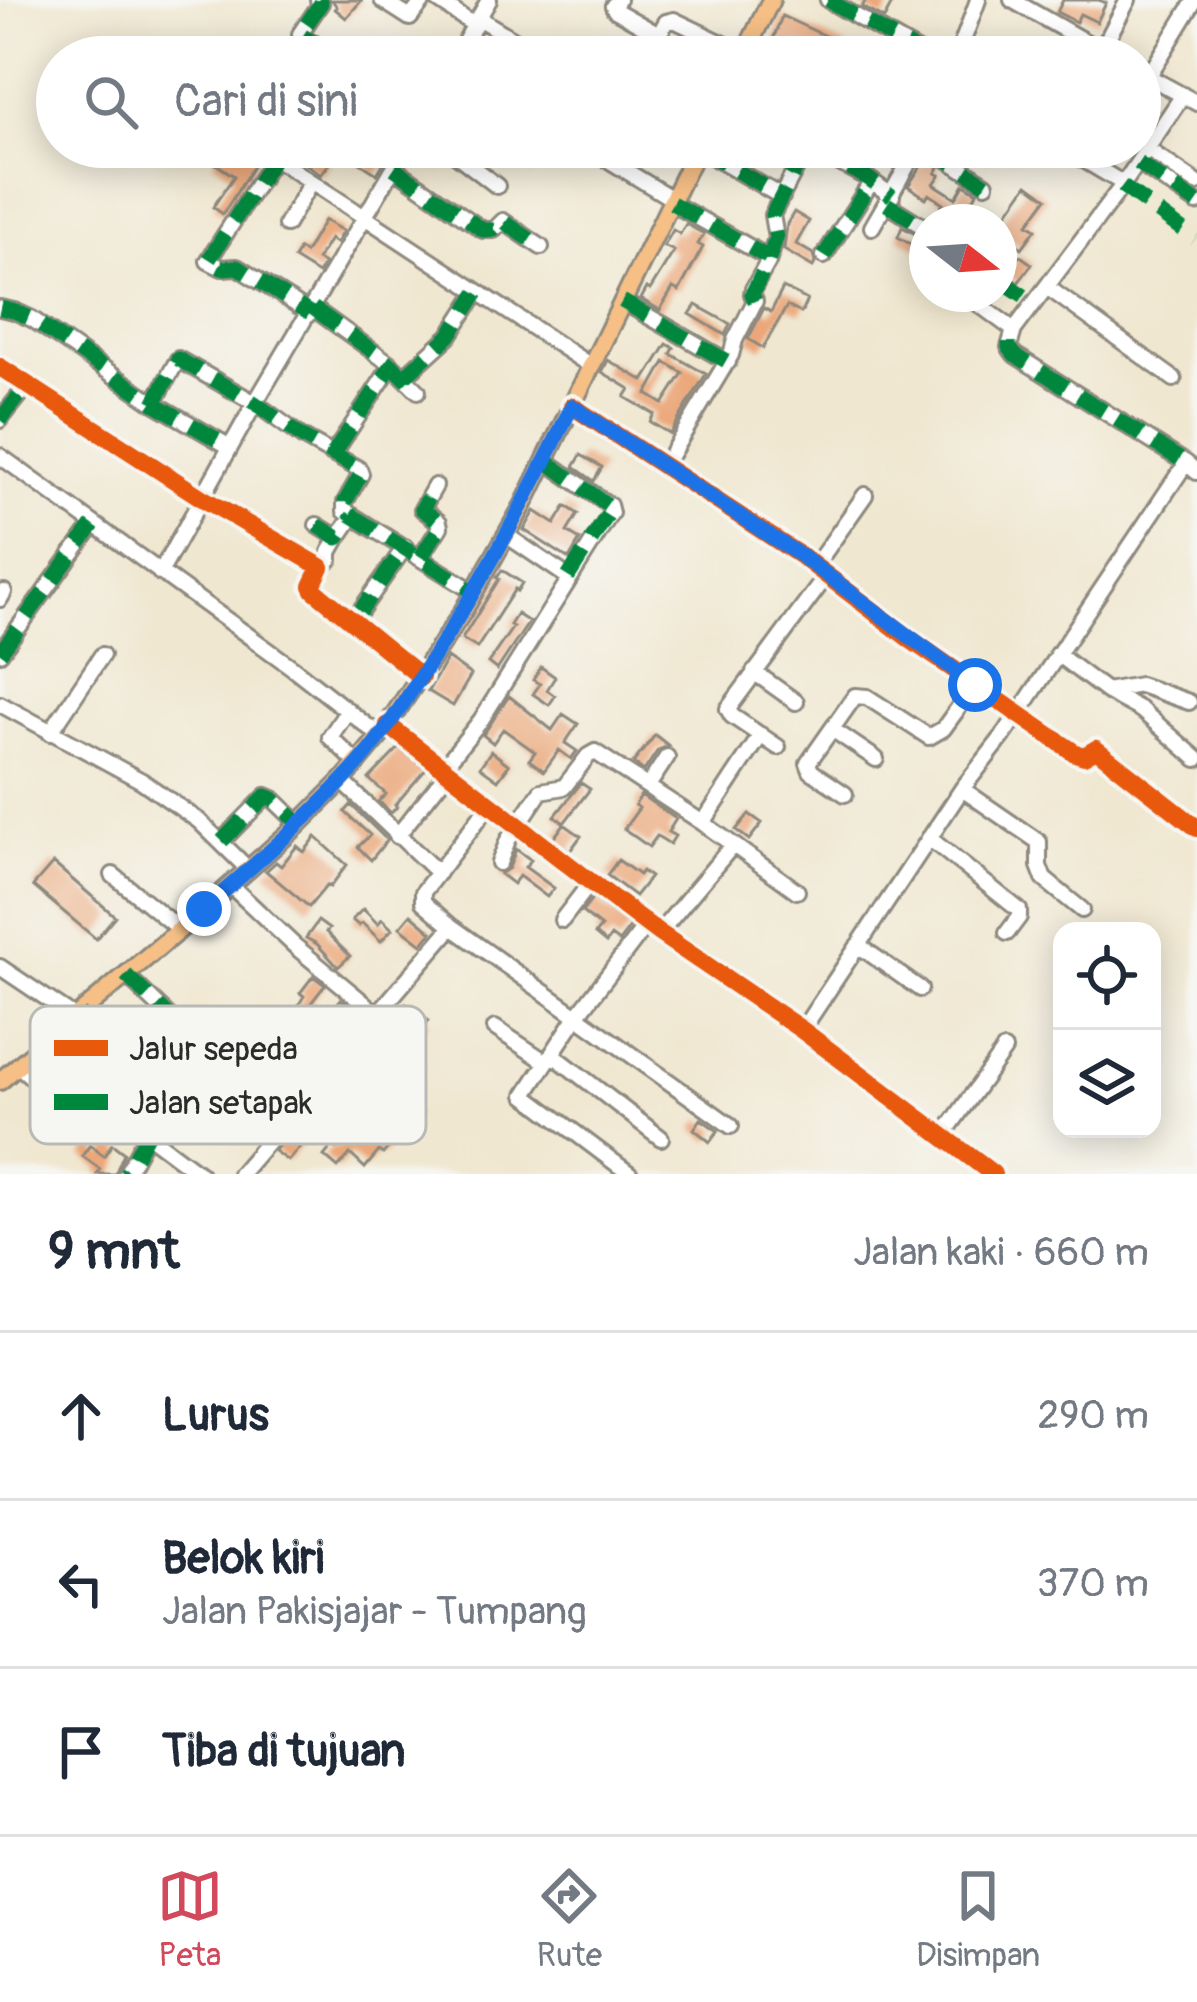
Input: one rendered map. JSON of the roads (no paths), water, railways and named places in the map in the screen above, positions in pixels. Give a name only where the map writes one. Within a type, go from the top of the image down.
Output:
[{"type":"main road","points":[[752,36],[766,2]]},
{"type":"main road","points":[[87,1006],[299,824],[384,731],[506,536],[688,168]]},
{"type":"main road","points":[[0,1081],[30,1056]]},
{"type":"street","points":[[303,36],[321,4],[318,0]]},
{"type":"street","points":[[382,0],[410,18],[424,0]]},
{"type":"street","points":[[437,0],[504,36]]},
{"type":"street","points":[[468,36],[488,0]]},
{"type":"street","points":[[618,0],[614,9],[659,35],[666,22],[674,20],[705,36]]},
{"type":"street","points":[[828,0],[891,36]]},
{"type":"street","points":[[965,36],[978,0]]},
{"type":"street","points":[[1012,0],[1075,36]]},
{"type":"street","points":[[1116,36],[1128,0]]},
{"type":"street","points":[[1161,50],[1195,0]]},
{"type":"street","points":[[1161,84],[1190,99],[1161,134]]},
{"type":"street","points":[[1161,165],[1197,182]]},
{"type":"street","points":[[268,168],[209,264],[237,267],[311,311],[392,365],[418,391]]},
{"type":"street","points":[[289,168],[591,366]]},
{"type":"street","points":[[160,573],[394,168],[483,230],[494,230],[502,221],[541,247]]},
{"type":"street","points":[[473,168],[497,186]]},
{"type":"street","points":[[620,168],[767,257]]},
{"type":"street","points":[[733,168],[782,197]]},
{"type":"street","points":[[664,466],[728,362],[776,238],[771,218],[797,168]]},
{"type":"street","points":[[848,168],[872,181],[909,215]]},
{"type":"street","points":[[872,227],[907,168]]},
{"type":"street","points":[[961,168],[986,184]]},
{"type":"street","points":[[1097,168],[1124,184]]},
{"type":"street","points":[[802,1030],[962,789],[1191,468],[1009,347],[1014,329],[1135,168]]},
{"type":"street","points":[[1157,168],[1197,203]]},
{"type":"street","points":[[824,256],[872,181]]},
{"type":"street","points":[[286,225],[311,182]]},
{"type":"street","points":[[1047,287],[1174,379]]},
{"type":"street","points":[[405,376],[449,336],[477,293]]},
{"type":"street","points":[[622,301],[728,362]]},
{"type":"street","points":[[0,308],[32,320],[154,403],[230,447]]},
{"type":"street","points":[[990,312],[1014,329]]},
{"type":"street","points":[[154,403],[178,359],[255,403],[361,471],[343,507],[353,517],[475,592]]},
{"type":"street","points":[[334,453],[392,365]]},
{"type":"street","points":[[0,367],[202,498],[321,567]]},
{"type":"street","points":[[0,420],[28,385]]},
{"type":"street","points":[[572,406],[821,570],[975,685],[1079,755],[1096,749],[1197,827]]},
{"type":"street","points":[[0,455],[348,710],[446,770],[653,928],[802,1030],[993,1174]]},
{"type":"street","points":[[397,836],[482,720],[612,508],[546,460]]},
{"type":"street","points":[[421,557],[440,526],[422,508],[435,486]]},
{"type":"street","points":[[778,747],[728,711],[866,495]]},
{"type":"street","points":[[353,517],[312,586],[421,676]]},
{"type":"street","points":[[0,653],[93,525]]},
{"type":"street","points":[[317,525],[338,538]]},
{"type":"street","points":[[506,536],[568,577]]},
{"type":"street","points":[[353,621],[405,547]]},
{"type":"street","points":[[1057,654],[1106,691],[1141,710],[1197,759]]},
{"type":"street","points":[[50,733],[103,655]]},
{"type":"street","points":[[754,673],[796,702]]},
{"type":"street","points":[[845,794],[808,766],[855,696],[860,694],[921,734],[935,736],[975,685]]},
{"type":"street","points":[[1106,691],[1140,685],[1189,702]]},
{"type":"street","points":[[0,704],[142,781],[190,814],[248,869]]},
{"type":"street","points":[[348,710],[331,736],[358,764]]},
{"type":"street","points":[[832,729],[876,759]]},
{"type":"street","points":[[703,823],[761,735]]},
{"type":"street","points":[[500,862],[505,844],[541,791],[562,789],[591,753],[600,754],[648,786],[797,891]]},
{"type":"street","points":[[648,786],[667,757]]},
{"type":"street","points":[[342,781],[438,873]]},
{"type":"street","points":[[962,789],[1039,842],[1044,879],[1082,910]]},
{"type":"street","points":[[222,841],[266,796],[299,824]]},
{"type":"street","points":[[490,804],[423,892],[423,902],[731,1126]]},
{"type":"street","points":[[929,838],[1019,910],[1006,933]]},
{"type":"street","points":[[630,1174],[526,1095],[577,1016],[733,845]]},
{"type":"street","points":[[113,875],[179,929]]},
{"type":"street","points":[[562,920],[591,882]]},
{"type":"street","points":[[230,885],[368,1006]]},
{"type":"street","points":[[382,1006],[452,927]]},
{"type":"street","points":[[858,945],[920,989]]},
{"type":"street","points":[[0,967],[62,1006]]},
{"type":"street","points":[[126,975],[158,1006]]},
{"type":"street","points":[[495,1028],[549,1058],[662,1138]]},
{"type":"street","points":[[942,1137],[1004,1050]]},
{"type":"street","points":[[19,1066],[30,1076]]},
{"type":"street","points":[[126,1174],[143,1144]]},
{"type":"street","points":[[158,1144],[200,1174]]},
{"type":"street","points":[[240,1174],[266,1144]]}]
